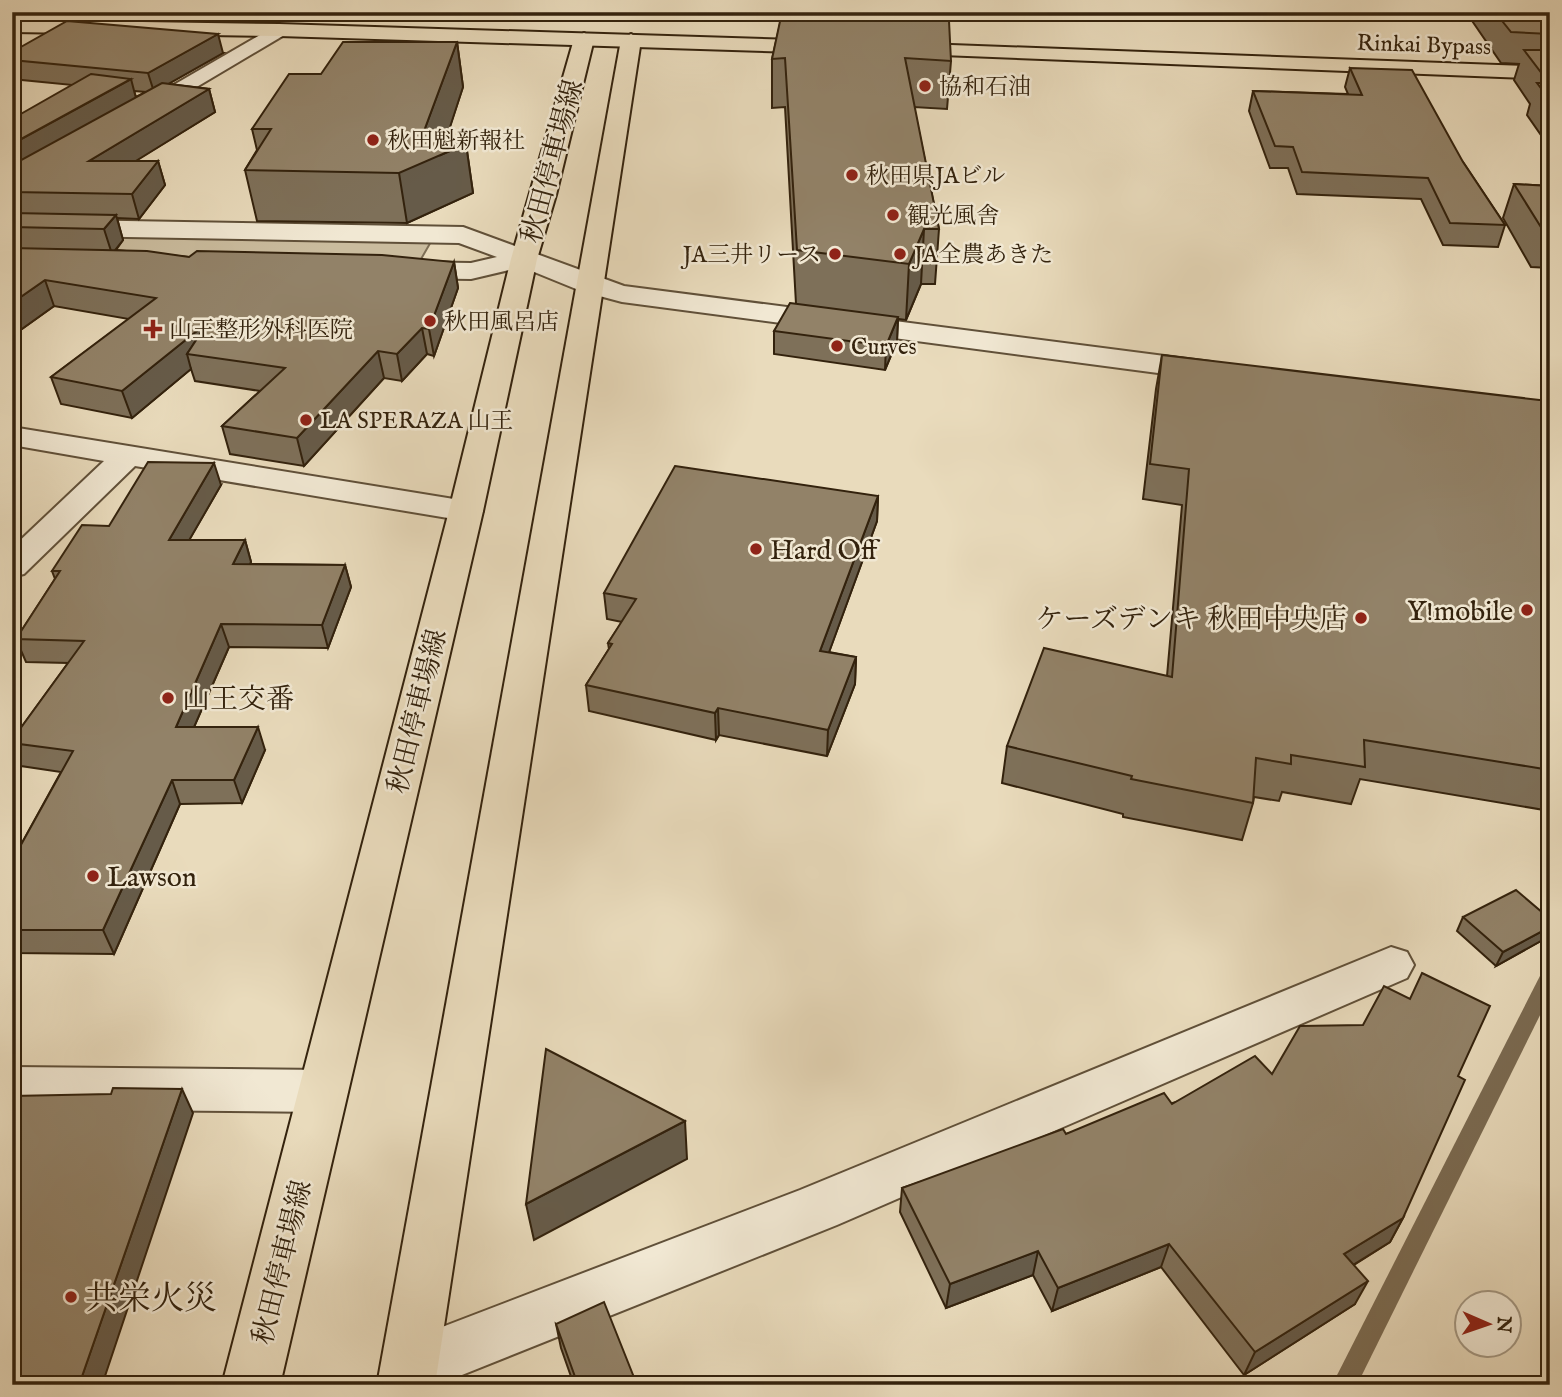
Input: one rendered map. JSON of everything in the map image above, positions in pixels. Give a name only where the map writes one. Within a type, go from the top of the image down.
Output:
[{"type":"main road","points":[[12,13],[503,18]]},
{"type":"main road","points":[[12,26],[279,30],[632,30],[852,48]]},
{"type":"main road","name":"秋田停車場線","points":[[251,1385],[466,511],[524,259],[544,195],[584,29]]},
{"type":"main road","name":"秋田停車場線","points":[[408,1376],[632,30]]},
{"type":"main road","name":"Rinkai Bypass","points":[[879,49],[1550,73]]},
{"type":"main road","name":"Rinkai Bypass","points":[[1456,50],[1550,54]]},
{"type":"street","points":[[117,125],[279,30]]},
{"type":"street","points":[[12,227],[463,235],[590,285],[635,296],[1236,374]]},
{"type":"street","points":[[375,270],[471,271],[524,259]]},
{"type":"street","points":[[12,436],[466,511]]},
{"type":"street","points":[[12,567],[127,456]]},
{"type":"street","points":[[408,1376],[818,1208],[1391,965]]},
{"type":"street","points":[[12,1088],[323,1091]]},
{"type":"shaded area","points":[[12,231],[432,240],[417,266],[12,257]]},
{"type":"building","points":[[782,12],[869,12],[867,19],[949,21],[951,61],[905,58],[939,229],[924,229],[909,264],[797,250],[785,58],[772,59]]},
{"type":"building","points":[[1495,12],[1550,12],[1550,34],[1511,32]]},
{"type":"building","points":[[67,21],[218,34],[148,73],[12,60],[12,52]]},
{"type":"building","points":[[343,42],[457,42],[424,131],[466,144],[399,173],[245,170],[271,129],[252,129],[289,74],[321,74]]},
{"type":"building","points":[[1524,50],[1550,50],[1550,100],[1537,83],[1549,83]]},
{"type":"building","points":[[1350,68],[1412,70],[1463,162],[1505,225],[1450,223],[1428,178],[1302,172],[1293,147],[1275,146],[1253,91],[1362,95]]},
{"type":"building","points":[[91,74],[131,79],[12,144],[12,119]]},
{"type":"building","points":[[162,83],[209,89],[89,161],[158,161],[132,194],[12,192],[12,165]]},
{"type":"building","points":[[1514,184],[1550,186],[1550,232],[1544,232]]},
{"type":"building","points":[[12,213],[116,215],[104,229],[12,227]]},
{"type":"building","points":[[12,248],[147,251],[189,257],[197,251],[382,255],[454,262],[429,329],[422,328],[397,354],[378,351],[297,438],[222,426],[285,368],[187,354],[208,322],[122,391],[51,377],[156,298],[45,280],[12,303]]},
{"type":"building","points":[[790,303],[898,317],[886,346],[774,331]]},
{"type":"building","name":"ケーズデンキ 秋田中央店","points":[[1162,355],[1548,401],[1550,770],[1364,740],[1365,767],[1291,755],[1291,764],[1256,758],[1253,803],[1131,779],[1132,776],[1007,746],[1044,648],[1172,677],[1189,469],[1150,464]]},
{"type":"building","points":[[148,462],[214,463],[169,540],[245,540],[233,564],[345,565],[322,625],[221,624],[176,727],[258,727],[234,780],[172,780],[103,930],[12,930],[12,861],[73,751],[12,743],[12,740],[84,641],[16,639],[60,571],[52,571],[82,525],[109,526]]},
{"type":"building","points":[[675,466],[878,496],[820,651],[856,657],[828,730],[718,708],[715,713],[586,685],[636,599],[604,593]]},
{"type":"building","points":[[1516,890],[1550,919],[1550,927],[1503,952],[1463,917]]},
{"type":"building","points":[[1422,973],[1490,1006],[1458,1076],[1465,1080],[1403,1218],[1344,1254],[1368,1281],[1255,1352],[1169,1244],[1058,1288],[1038,1251],[950,1284],[902,1188],[1063,1129],[1066,1134],[1164,1093],[1172,1104],[1255,1056],[1272,1074],[1300,1026],[1363,1025],[1384,986],[1410,999]]},
{"type":"building","points":[[546,1049],[685,1121],[526,1204]]},
{"type":"building","points":[[113,1088],[182,1089],[79,1385],[12,1385],[12,1096],[111,1094]]},
{"type":"building","points":[[604,1302],[637,1385],[578,1385],[556,1324]]},
{"type":"waterway","points":[[1344,1385],[1550,975]]},
{"type":"place","name":"協和石油","points":[[925,86]]},
{"type":"place","name":"秋田魁新報社","points":[[373,140]]},
{"type":"place","name":"秋田県JAビル","points":[[852,175]]},
{"type":"place","name":"観光風舎","points":[[893,215]]},
{"type":"place","name":"JA三井リース","points":[[835,254]]},
{"type":"place","name":"JA全農あきた","points":[[900,254]]},
{"type":"place","name":"秋田風呂店","points":[[430,321]]},
{"type":"place","name":"山王整形外科医院","points":[[153,329]]},
{"type":"place","name":"Curves","points":[[837,346]]},
{"type":"place","name":"LA SPERAZA 山王","points":[[306,420]]},
{"type":"place","name":"Hard Off","points":[[756,549]]},
{"type":"place","name":"Y!mobile","points":[[1527,610]]},
{"type":"place","name":"ケーズデンキ 秋田中央店","points":[[1361,618]]},
{"type":"place","name":"山王交番","points":[[168,698]]},
{"type":"place","name":"Lawson","points":[[93,876]]},
{"type":"place","name":"共栄火災","points":[[71,1297]]}]
